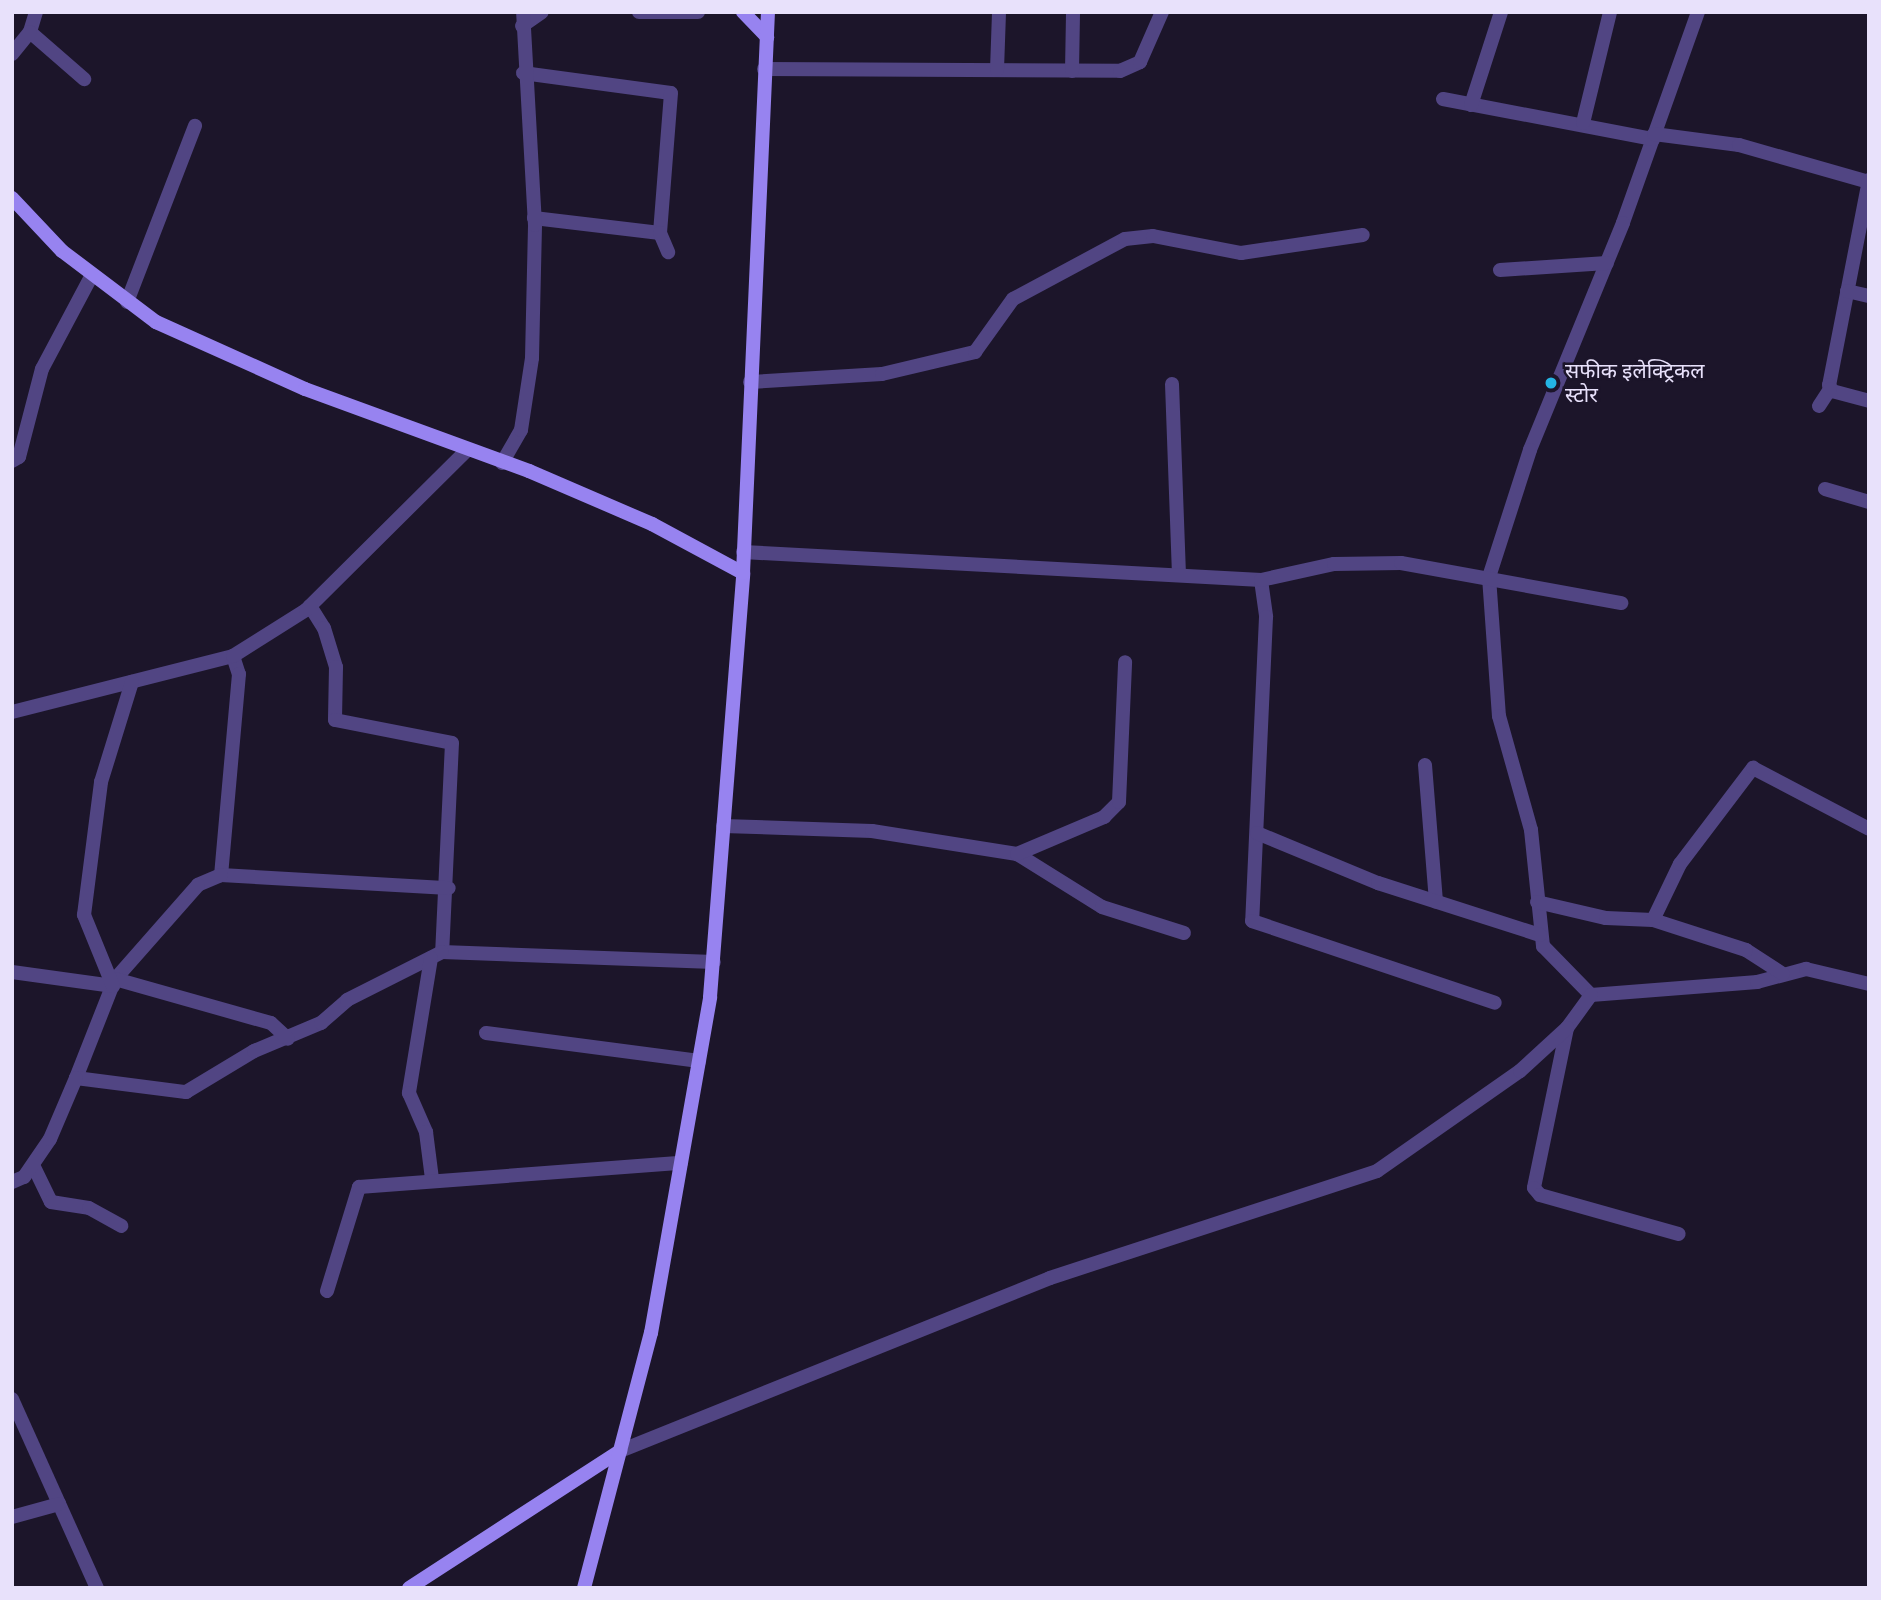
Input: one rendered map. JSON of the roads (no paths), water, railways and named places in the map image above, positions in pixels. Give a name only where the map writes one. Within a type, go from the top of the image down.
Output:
[{"type":"main road","points":[[743,12],[767,37]]},
{"type":"main road","points":[[584,1588],[651,1333],[714,962],[743,573],[768,12]]},
{"type":"main road","points":[[12,198],[92,275],[156,322],[305,389],[466,452],[502,463],[652,524],[743,573]]},
{"type":"main road","points":[[409,1588],[620,1451]]},
{"type":"street","points":[[12,54],[30,32],[36,12]]},
{"type":"street","points":[[502,463],[521,430],[527,404],[534,218],[523,73],[523,19],[542,12]]},
{"type":"street","points":[[639,12],[698,12]]},
{"type":"street","points":[[997,70],[999,12]]},
{"type":"street","points":[[1072,71],[1073,12]]},
{"type":"street","points":[[764,69],[1072,71],[1132,68],[1149,49],[1162,12]]},
{"type":"street","points":[[1471,104],[1501,12]]},
{"type":"street","points":[[1583,123],[1609,12]]},
{"type":"street","points":[[1698,12],[1606,263],[1530,450],[1489,577],[1499,716],[1531,830],[1540,935],[1550,956],[1591,995],[1757,982],[1805,969],[1869,984]]},
{"type":"street","points":[[30,32],[84,79]]},
{"type":"street","points":[[523,73],[671,93],[660,233],[668,252]]},
{"type":"street","points":[[1443,99],[1653,137],[1739,145],[1869,181],[1830,388],[1819,406]]},
{"type":"street","points":[[127,302],[195,126]]},
{"type":"street","points":[[534,218],[660,233]]},
{"type":"street","points":[[750,382],[882,374],[975,352],[1013,299],[1125,239],[1172,239],[1241,253],[1363,234]]},
{"type":"street","points":[[1500,270],[1606,263]]},
{"type":"street","points":[[12,461],[19,457],[42,369],[92,275]]},
{"type":"street","points":[[1847,291],[1869,296]]},
{"type":"street","points":[[1172,384],[1179,574]]},
{"type":"street","points":[[1830,388],[1869,401]]},
{"type":"street","points":[[12,712],[233,656],[310,607],[466,452]]},
{"type":"street","points":[[1825,489],[1869,502]]},
{"type":"street","points":[[743,552],[1261,580],[1339,563],[1413,564],[1621,603]]},
{"type":"street","points":[[1261,580],[1266,617],[1257,833],[1250,916],[1255,923],[1495,1003]]},
{"type":"street","points":[[310,607],[324,628],[336,667],[335,720],[452,741],[449,888],[409,1093],[426,1132],[432,1179]]},
{"type":"street","points":[[221,875],[239,674],[233,656]]},
{"type":"street","points":[[1017,854],[1104,817],[1119,802],[1125,662]]},
{"type":"street","points":[[114,982],[84,915],[101,782],[132,682]]},
{"type":"street","points":[[1425,765],[1436,902]]},
{"type":"street","points":[[1653,920],[1680,864],[1753,768],[1869,829]]},
{"type":"street","points":[[723,826],[872,831],[1017,854],[1102,907],[1184,933]]},
{"type":"street","points":[[1257,833],[1436,902],[1540,935]]},
{"type":"street","points":[[12,1182],[33,1165],[50,1139],[114,982],[198,885],[221,875],[449,888]]},
{"type":"street","points":[[1537,902],[1606,918],[1653,920],[1746,950],[1783,974]]},
{"type":"street","points":[[76,1078],[186,1092],[254,1051],[321,1023],[347,1000],[436,955],[714,962]]},
{"type":"street","points":[[12,972],[114,982],[271,1023],[288,1039]]},
{"type":"street","points":[[620,1451],[1050,1278],[1377,1171],[1520,1071],[1567,1028],[1591,995]]},
{"type":"street","points":[[1567,1028],[1534,1188],[1540,1195],[1679,1234]]},
{"type":"street","points":[[486,1033],[699,1061]]},
{"type":"street","points":[[327,1291],[355,1189],[432,1179],[681,1163]]},
{"type":"street","points":[[33,1165],[51,1202],[89,1208],[121,1226]]},
{"type":"street","points":[[12,1399],[97,1588]]},
{"type":"street","points":[[12,1517],[59,1503]]},
{"type":"place","name":"सफीक इलेक्ट्रिकल स्टोर","points":[[1551,383]]}]
